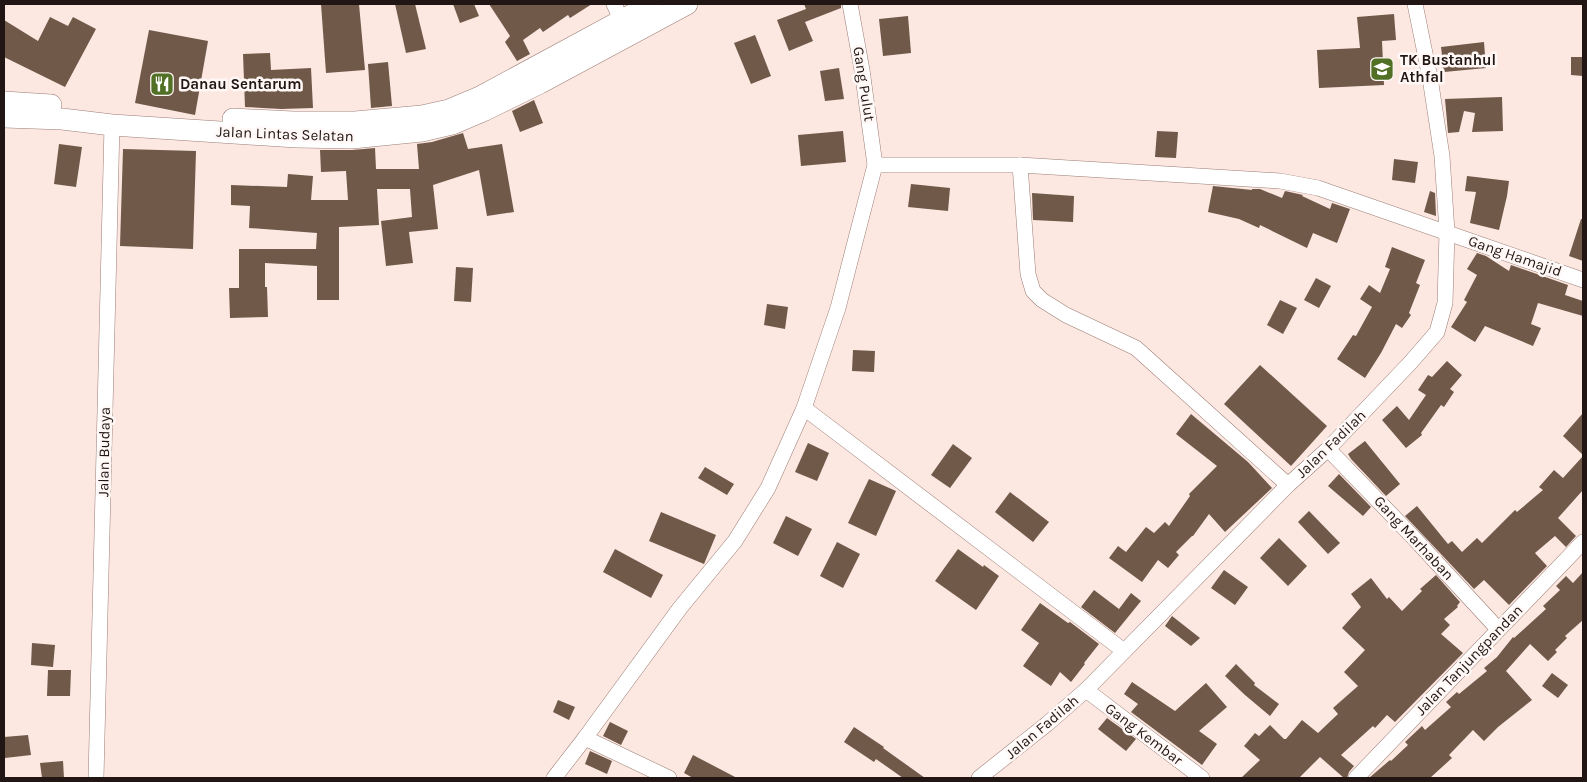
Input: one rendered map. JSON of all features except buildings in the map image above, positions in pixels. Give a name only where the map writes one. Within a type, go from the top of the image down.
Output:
[{"type":"highway","name":"Jalan Lintas Selatan","points":[[4,102],[197,117],[293,122],[355,122],[422,116],[449,110],[480,97],[618,12],[652,4]]},
{"type":"highway","name":"Jalan Lintas Selatan","points":[[4,117],[62,119],[112,125],[296,137],[352,138],[422,131],[452,124],[485,110],[540,83],[687,4]]},
{"type":"street","name":"Gang Pulut","points":[[850,4],[862,70],[875,165]]},
{"type":"street","name":"Jalan Fadilah","points":[[979,778],[1086,690],[1288,485],[1328,448],[1411,362],[1437,332],[1445,303],[1448,232],[1442,156],[1430,78],[1415,4]]},
{"type":"street","name":"Jalan Budaya","points":[[96,778],[112,125]]},
{"type":"street","name":"Gang Hamajid","points":[[875,165],[1020,165],[1280,181],[1318,188],[1583,280]]},
{"type":"street","points":[[554,778],[586,738],[680,608],[735,541],[768,488],[804,408],[838,308],[875,165]]},
{"type":"street","points":[[1020,165],[1028,274],[1033,291],[1042,300],[1066,315],[1136,348],[1288,485]]},
{"type":"street","points":[[804,408],[1124,651]]},
{"type":"street","name":"Gang Marhaban","points":[[1328,448],[1498,629]]},
{"type":"street","name":"Jalan Tanjungpandan","points":[[1356,778],[1583,542]]},
{"type":"street","name":"Gang Kembar","points":[[1086,690],[1202,778]]},
{"type":"street","points":[[586,738],[669,778]]},
{"type":"place","name":"TK Bustanhul Athfal","points":[[1382,69]]},
{"type":"place","name":"Danau Sentarum","points":[[162,84]]}]
